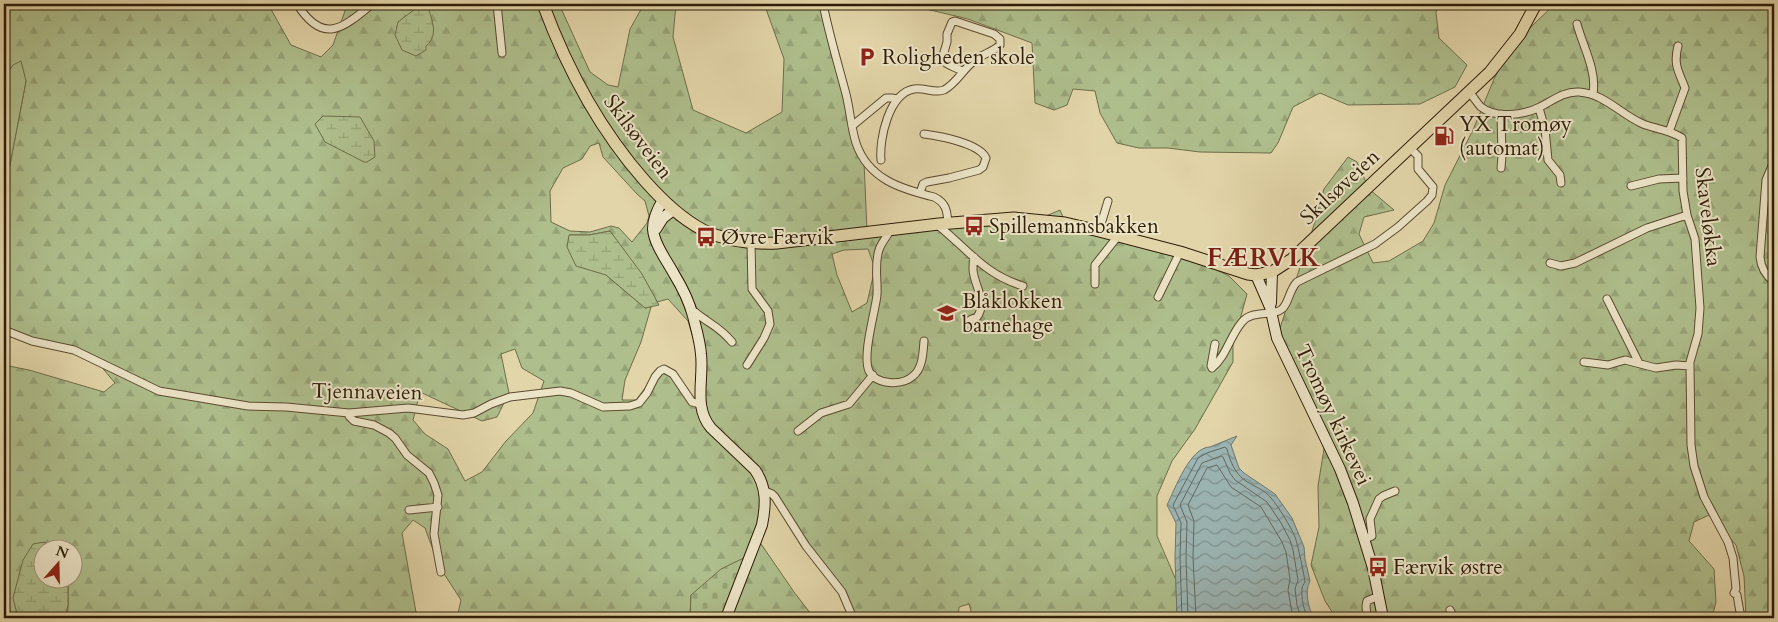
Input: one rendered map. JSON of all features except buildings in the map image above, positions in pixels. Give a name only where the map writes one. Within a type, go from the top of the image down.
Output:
[{"type":"main road","name":"Skilsøveien","points":[[543,4],[562,52],[604,129],[634,169],[663,200],[693,224],[712,234],[735,241],[777,243],[943,224],[1006,219],[1041,219],[1065,222],[1180,252],[1257,278],[1272,275],[1292,259],[1469,92],[1506,53],[1520,34],[1536,4]]},
{"type":"main road","points":[[663,200],[653,223],[654,235],[662,254],[684,292],[692,312],[701,354],[700,404],[705,421],[755,470],[761,478],[764,491],[765,512],[762,525],[726,618]]},
{"type":"main road","points":[[654,235],[663,218],[674,210]]},
{"type":"main road","name":"Tromøy kirkevei","points":[[1271,309],[1272,275]]},
{"type":"main road","name":"Tromøy kirkevei","points":[[1257,278],[1271,309],[1277,338],[1340,469],[1365,539],[1379,596],[1382,618]]},
{"type":"street","points":[[297,4],[314,24],[324,30],[338,28],[355,18],[372,4]]},
{"type":"street","points":[[497,4],[502,53]]},
{"type":"street","points":[[823,4],[848,101],[856,143],[861,154],[875,172],[894,185],[934,197],[944,204],[947,209],[943,224],[940,227],[995,275],[1006,281],[1023,286]]},
{"type":"street","points":[[881,160],[882,136],[896,99],[911,89],[940,91],[954,83],[972,62],[1000,45],[998,36],[955,21],[952,22],[947,34],[947,42],[942,59],[945,63],[963,72]]},
{"type":"street","points":[[1577,24],[1594,79],[1593,94]]},
{"type":"street","points":[[1469,92],[1482,107],[1490,112],[1501,114],[1517,114],[1539,108],[1569,93],[1593,94],[1642,123],[1669,132],[1685,88],[1677,72],[1678,46]]},
{"type":"street","points":[[852,126],[886,98],[896,99]]},
{"type":"street","points":[[1539,108],[1545,130],[1548,160],[1560,175],[1561,184]]},
{"type":"street","points":[[1501,114],[1501,168]]},
{"type":"street","name":"Skaveløkka","points":[[1669,132],[1682,138],[1686,215],[1695,239],[1700,308],[1698,334],[1692,351],[1690,366],[1691,445],[1694,466],[1704,497],[1728,542],[1733,558],[1736,589],[1734,593],[1737,595],[1741,618]]},
{"type":"street","points":[[920,193],[923,184],[927,182],[979,170],[983,167],[986,158],[981,152],[951,138],[924,134]]},
{"type":"street","name":"Skilsøveien","points":[[1271,309],[1280,310],[1284,307],[1290,290],[1297,282],[1346,260],[1375,244],[1398,227],[1432,195],[1433,187],[1418,170],[1418,156],[1410,148]]},
{"type":"street","points":[[1774,161],[1766,180],[1760,257],[1762,269],[1774,282]]},
{"type":"street","points":[[1631,186],[1659,179],[1683,178]]},
{"type":"street","points":[[1100,231],[1108,201]]},
{"type":"street","points":[[1550,263],[1561,266],[1575,263],[1647,228],[1686,215]]},
{"type":"street","points":[[890,230],[879,250],[876,262],[877,294],[867,355],[869,371],[880,380],[890,382],[899,382],[913,376],[920,365],[924,340]]},
{"type":"street","points":[[1095,284],[1095,265],[1118,236]]},
{"type":"street","points":[[747,365],[764,338],[770,324],[768,311],[752,289],[751,243]]},
{"type":"street","points":[[1158,297],[1180,252]]},
{"type":"street","points":[[970,320],[978,317],[981,310],[979,292],[973,270],[974,257]]},
{"type":"street","points":[[1607,299],[1639,363]]},
{"type":"street","points":[[1215,344],[1212,368],[1219,360],[1243,320],[1271,309]]},
{"type":"street","points":[[692,312],[695,312],[705,321],[722,330],[732,342]]},
{"type":"street","name":"Tjennaveien","points":[[4,330],[32,341],[74,350],[159,391],[248,406],[305,408],[349,414],[408,408],[463,415],[474,413],[510,397],[560,392],[571,393],[603,407],[630,406],[640,403],[655,377],[664,369],[673,374],[692,402],[700,404]]},
{"type":"street","points":[[1584,362],[1608,365],[1625,360],[1656,368],[1690,366]]},
{"type":"street","points":[[798,431],[821,413],[849,404],[873,376]]},
{"type":"street","points":[[349,414],[354,421],[374,425],[389,433],[407,455],[429,473],[438,495],[434,534],[441,572]]},
{"type":"street","points":[[764,491],[775,497],[806,546],[842,592],[852,618]]},
{"type":"street","name":"Tromøy kirkevei","points":[[1365,539],[1372,536],[1370,519],[1378,499],[1395,491]]},
{"type":"street","points":[[409,510],[438,507]]},
{"type":"street","points":[[1367,618],[1367,601],[1379,596]]},
{"type":"street","points":[[1450,610],[1454,618]]},
{"type":"green space","points":[[4,4],[268,4],[291,45],[321,57],[333,45],[346,8],[338,4],[559,4],[590,72],[608,85],[618,87],[630,29],[644,4],[676,4],[673,37],[693,110],[746,133],[782,112],[784,59],[766,9],[770,4],[823,4],[852,129],[864,162],[867,231],[1041,218],[1060,210],[1063,217],[1079,227],[1193,258],[1229,276],[1247,294],[1233,345],[1233,362],[1195,429],[1172,461],[1157,496],[1157,536],[1176,580],[1177,618],[973,618],[969,604],[959,607],[958,618],[854,618],[827,570],[770,491],[759,541],[814,618],[730,618],[691,595],[690,618],[457,618],[461,600],[439,566],[425,528],[413,520],[402,533],[417,618],[65,618],[68,610],[68,590],[82,590],[82,540],[32,540],[32,573],[16,612],[18,618],[4,618],[4,365],[29,370],[104,392],[115,383],[99,364],[64,349],[4,330],[4,196],[26,81],[13,65],[4,78]],"holes":[[[599,143],[603,157],[645,201],[649,216],[647,223],[632,242],[619,228],[611,226],[590,232],[570,231],[551,222],[550,191],[563,168],[582,159],[590,146]],[[610,231],[657,302],[668,299],[688,321],[699,358],[696,400],[671,371],[660,368],[636,400],[622,400],[625,380],[641,342],[651,307],[645,308],[606,275],[569,235],[589,235]],[[868,249],[875,268],[867,303],[852,312],[837,275],[832,254],[844,250]],[[515,349],[522,368],[544,381],[533,413],[506,441],[482,472],[465,481],[448,449],[425,434],[413,420],[420,392],[482,421],[497,417],[509,393],[501,354]]]},
{"type":"green space","points":[[905,4],[1438,4],[1436,13],[1439,38],[1467,65],[1455,87],[1420,104],[1348,105],[1320,93],[1293,107],[1278,143],[1271,153],[1200,152],[1168,148],[1139,148],[1117,143],[1100,113],[1095,91],[1073,89],[1067,105],[1054,110],[1035,103],[1032,43],[968,19]]},
{"type":"green space","points":[[1555,4],[1770,4],[1773,11],[1774,618],[1746,618],[1744,576],[1736,545],[1709,515],[1694,522],[1689,541],[1714,569],[1716,602],[1712,618],[1336,618],[1325,601],[1311,565],[1319,527],[1318,486],[1324,449],[1312,411],[1276,340],[1324,189],[1348,157],[1357,162],[1369,189],[1394,210],[1364,217],[1359,234],[1373,263],[1389,261],[1423,241],[1434,223],[1445,185],[1473,130],[1494,79],[1512,45]]},
{"type":"green space","points":[[419,6],[428,7],[433,22],[433,33],[430,42],[426,46],[426,50],[416,56],[402,50],[395,35],[398,22]]},
{"type":"green space","points":[[21,61],[26,81],[4,196],[4,78],[13,65]]},
{"type":"green space","points":[[323,116],[360,117],[374,141],[375,157],[364,162],[325,142],[315,124]]},
{"type":"green space","points":[[610,231],[642,274],[659,305],[645,308],[606,275],[576,266],[567,247],[569,235],[589,235]]},
{"type":"green space","points":[[32,546],[32,590],[68,590],[68,605],[65,618],[18,618],[13,598],[23,560]]},
{"type":"green space","points":[[752,554],[724,618],[690,618],[691,595],[721,569]]},
{"type":"water","points":[[1237,436],[1231,445],[1239,468],[1275,494],[1292,518],[1304,547],[1310,581],[1307,590],[1308,600],[1313,618],[1177,618],[1176,523],[1167,505],[1184,470],[1196,454],[1203,449]]},
{"type":"place","name":"Roligheden skole","points":[[867,57]]},
{"type":"place","name":"YX Tromøy (automat)","points":[[1444,136]]},
{"type":"place","name":"Spillemannsbakken","points":[[974,226]]},
{"type":"place","name":"Øvre Færvik","points":[[706,237]]},
{"type":"place","name":"Blåklokken barnehage","points":[[947,313]]},
{"type":"place","name":"Færvik østre","points":[[1378,567]]},
{"type":"district","name":"FÆRVIK","points":[[1264,257]]}]
